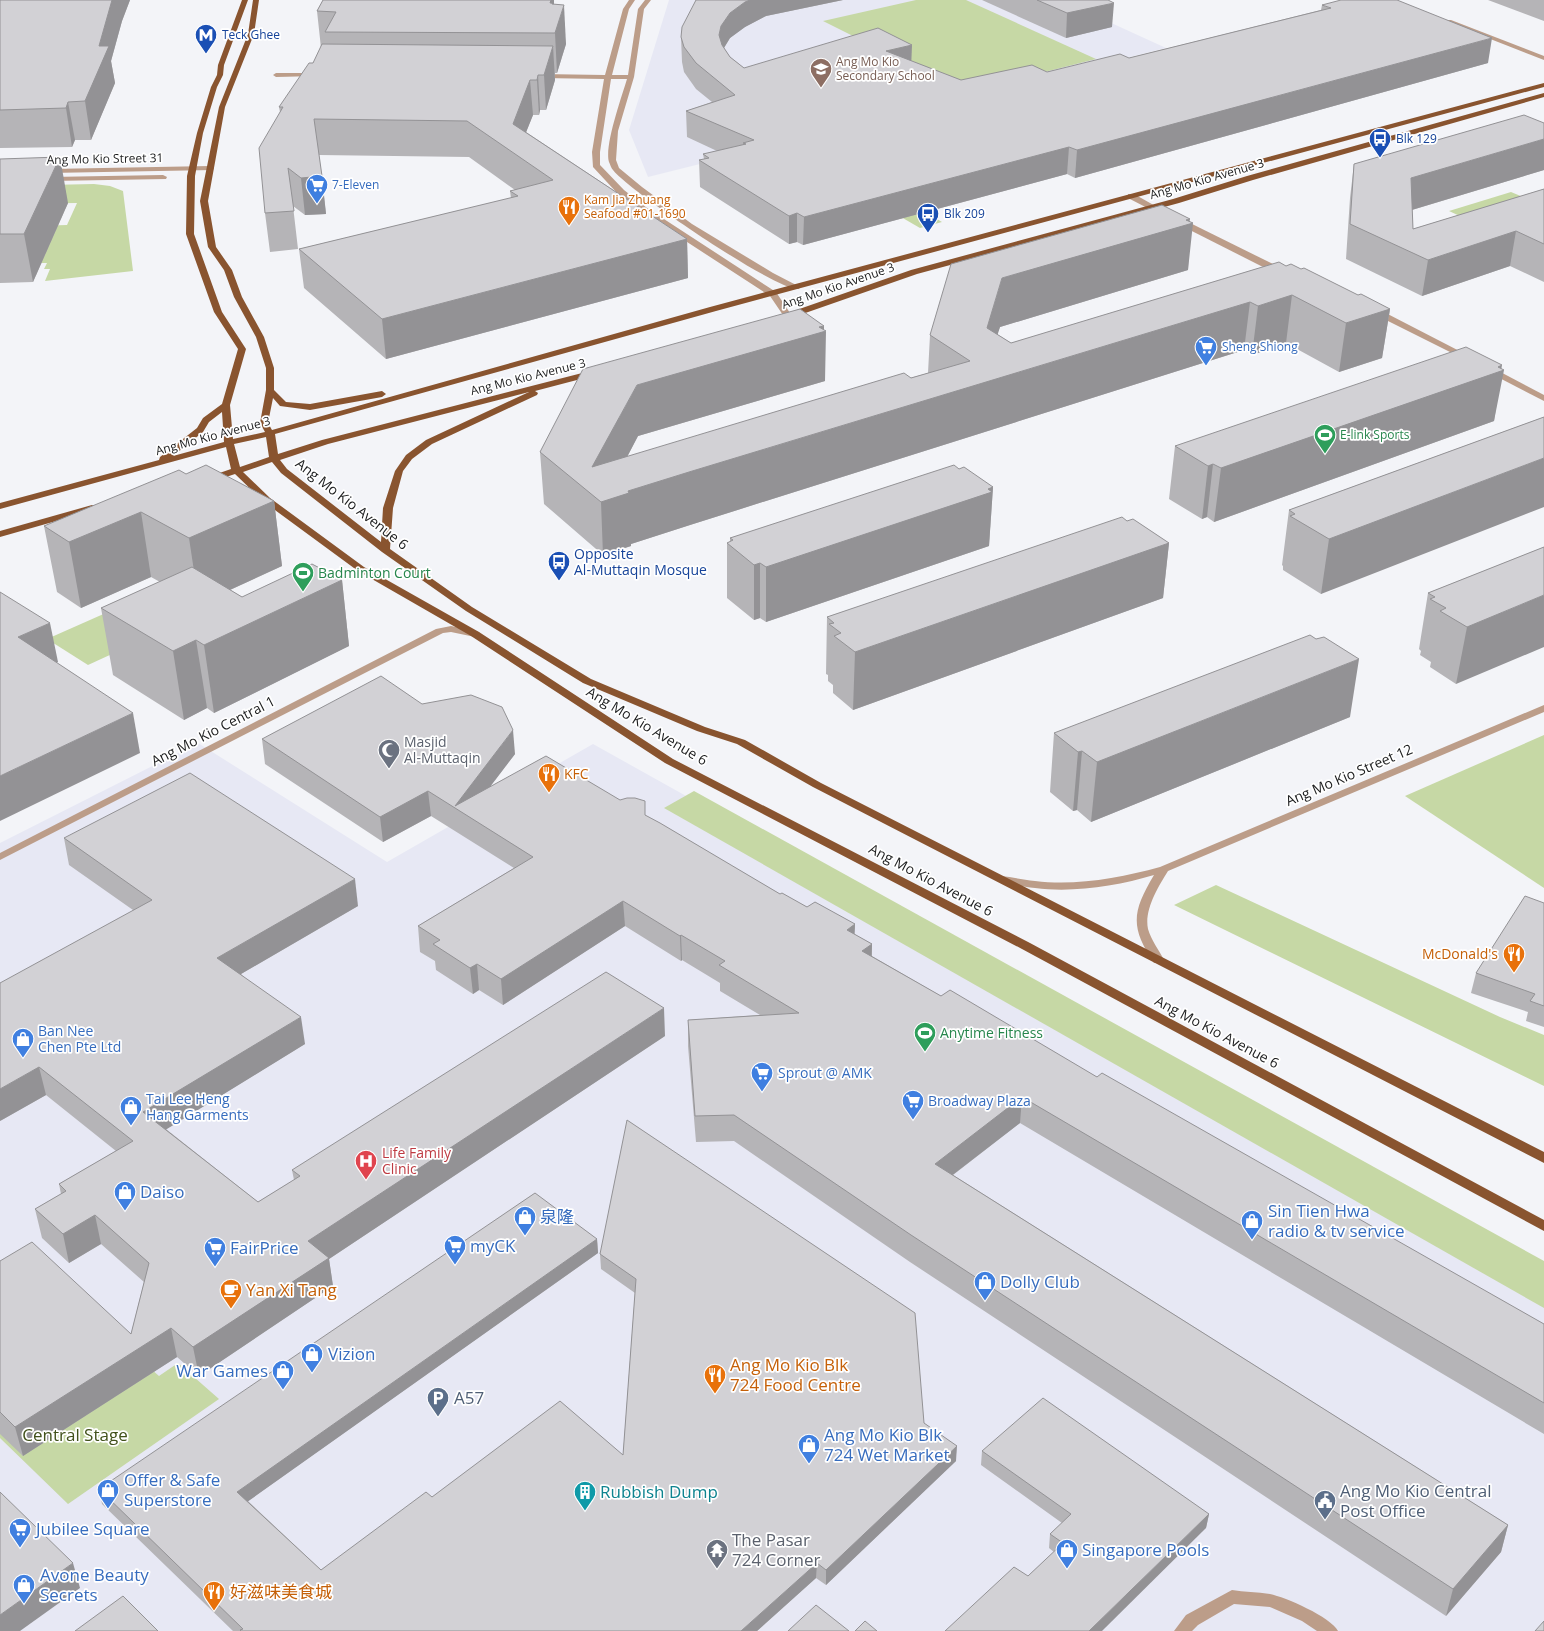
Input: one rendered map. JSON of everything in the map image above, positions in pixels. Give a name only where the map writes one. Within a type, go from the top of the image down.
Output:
[{"type":"main road","points":[[236,470],[229,443],[226,405],[242,349],[218,312],[190,234],[192,172],[200,132],[214,87],[220,76],[222,65],[245,0]]},
{"type":"main road","points":[[256,0],[251,34],[222,106],[204,201],[212,247],[228,270],[238,297],[260,337],[270,368],[270,390],[264,423],[270,433],[274,458]]},
{"type":"main road","name":"Ang Mo Kio Avenue 3","points":[[0,506],[270,433],[430,387],[996,232],[1544,85]]},
{"type":"main road","name":"Ang Mo Kio Avenue 3","points":[[784,317],[914,272],[1153,207],[1544,96]]},
{"type":"main road","points":[[996,232],[1017,244]]},
{"type":"main road","name":"Ang Mo Kio Avenue 3","points":[[203,481],[325,442],[599,372]]},
{"type":"main road","points":[[385,550],[388,508],[400,471],[409,457],[429,442],[560,381]]},
{"type":"main road","points":[[270,390],[283,404],[310,407],[430,387]]},
{"type":"main road","points":[[160,462],[200,430],[206,420],[226,405]]},
{"type":"main road","name":"Ang Mo Kio Avenue 6","points":[[274,458],[284,471],[385,550],[469,610],[587,681],[701,729],[741,742],[811,782],[1544,1158]]},
{"type":"main road","name":"Ang Mo Kio Avenue 6","points":[[236,470],[267,500],[361,569],[476,634],[669,760],[1026,946],[1544,1226]]},
{"type":"main road","points":[[243,492],[267,500]]},
{"type":"main road","points":[[0,534],[101,506]]},
{"type":"street","points":[[632,0],[626,9],[608,77],[596,152],[596,165],[620,192],[644,210],[773,294],[784,317]]},
{"type":"street","points":[[648,0],[641,9],[631,77],[620,109],[614,138],[612,160],[616,169],[639,189],[689,226],[770,275],[796,287]]},
{"type":"street","points":[[1439,17],[1544,58]]},
{"type":"street","points":[[276,75],[324,75]]},
{"type":"street","points":[[536,76],[631,77]]},
{"type":"street","name":"Ang Mo Kio Street 31","points":[[40,171],[192,172]]},
{"type":"street","name":"Ang Mo Kio Street 31","points":[[39,179],[210,171]]},
{"type":"street","points":[[1131,196],[1266,265],[1288,273]]},
{"type":"street","points":[[1367,307],[1544,398]]},
{"type":"street","points":[[440,631],[447,617]]},
{"type":"street","name":"Ang Mo Kio Central 1","points":[[0,857],[440,631],[451,629],[476,634]]},
{"type":"street","name":"Ang Mo Kio Street 12","points":[[1001,879],[1035,885],[1065,886],[1126,880],[1164,868],[1365,785],[1544,708]]},
{"type":"street","points":[[1158,960],[1142,927],[1146,903],[1152,886],[1164,868]]},
{"type":"street","points":[[1182,1631],[1192,1620],[1232,1597],[1271,1601],[1308,1616],[1330,1631]]},
{"type":"shaded area","name":"Ang Mo Kio Secondary School","points":[[669,0],[1061,0],[1166,48],[648,177],[629,130]]},
{"type":"shaded area","points":[[198,743],[387,862],[593,744],[1544,1275],[1544,1631],[0,1631],[0,843]]},
{"type":"green space","points":[[916,0],[966,0],[1096,59],[965,92],[823,21]]},
{"type":"green space","points":[[94,184],[110,186],[123,191],[133,271],[45,281],[50,269],[44,269],[47,263],[41,263],[0,227],[67,225],[77,203],[0,204],[0,186]]},
{"type":"green space","points":[[1511,192],[1544,206],[1462,217],[1449,211]]},
{"type":"green space","points":[[923,211],[942,222],[920,228],[901,217]]},
{"type":"green space","points":[[108,612],[149,637],[88,665],[47,639]]},
{"type":"green space","points":[[1544,735],[1544,888],[1405,796]]},
{"type":"green space","points":[[694,791],[1544,1261],[1544,1308],[664,808]]},
{"type":"green space","points":[[1216,885],[1500,1017],[1544,1035],[1544,1086],[1174,905]]},
{"type":"green space","name":"Central Stage","points":[[120,1342],[159,1376],[178,1363],[219,1399],[68,1504],[0,1438],[0,1422]]},
{"type":"building","points":[[0,0],[112,0],[99,46],[109,46],[85,101],[68,102],[66,108],[0,110]]},
{"type":"building","points":[[323,0],[551,0],[550,3],[552,4],[564,5],[555,33],[325,32],[336,12],[317,11]]},
{"type":"building","points":[[696,0],[750,0],[730,13],[721,26],[719,35],[722,45],[730,57],[744,68],[878,28],[912,45],[886,51],[961,80],[1032,65],[1047,72],[1120,54],[1129,58],[1331,8],[1322,5],[1341,0],[1397,0],[1492,38],[1077,150],[1069,147],[804,217],[797,213],[789,216],[699,160],[709,158],[703,154],[746,144],[743,143],[754,140],[686,111],[735,95],[696,63],[684,47],[681,37],[682,27]]},
{"type":"building","points":[[1037,0],[1108,0],[1114,3],[1067,13]]},
{"type":"building","points":[[322,44],[553,46],[544,75],[538,75],[537,80],[530,80],[513,124],[687,239],[382,319],[299,249],[518,196],[510,191],[553,180],[467,121],[314,119],[322,176],[301,178],[288,168],[294,211],[265,213],[259,148],[283,107],[279,107],[309,63],[313,63]]},
{"type":"building","points":[[1524,115],[1544,123],[1544,139],[1411,178],[1413,229],[1544,189],[1544,244],[1516,231],[1428,260],[1350,224],[1354,164]]},
{"type":"building","points":[[60,157],[24,234],[0,234],[0,159]]},
{"type":"building","points":[[1162,205],[1190,219],[1186,220],[1193,223],[1002,278],[987,328],[1011,343],[1279,262],[1286,266],[1291,264],[1301,269],[1304,268],[1390,309],[1346,323],[1292,295],[1258,306],[1250,302],[689,472],[628,491],[629,493],[601,502],[540,452],[583,369],[800,309],[824,326],[819,327],[826,331],[637,385],[592,467],[904,373],[911,378],[970,361],[930,335],[951,264]]},
{"type":"building","points":[[1466,347],[1502,365],[1498,367],[1504,370],[1221,468],[1213,464],[1208,466],[1175,446]]},
{"type":"building","points":[[1544,417],[1544,458],[1329,539],[1290,516],[1295,514],[1289,510]]},
{"type":"building","points":[[206,465],[274,501],[189,538],[141,512],[69,542],[44,526],[179,470],[186,474]]},
{"type":"building","points":[[954,465],[959,469],[964,467],[993,487],[988,489],[992,492],[766,567],[760,563],[754,565],[727,543],[733,540],[730,538]]},
{"type":"building","points":[[1122,517],[1127,521],[1133,519],[1169,543],[855,652],[834,636],[841,633],[829,624],[834,623],[827,617]]},
{"type":"building","points":[[1544,547],[1544,595],[1467,627],[1440,611],[1446,608],[1430,599],[1435,597],[1428,593]]},
{"type":"building","points":[[312,564],[342,580],[204,645],[196,640],[173,651],[101,608],[192,567],[242,597]]},
{"type":"building","points":[[0,592],[50,623],[18,637],[133,713],[0,776]]},
{"type":"building","points":[[1310,635],[1316,639],[1324,637],[1359,659],[1097,762],[1082,751],[1078,752],[1054,733]]},
{"type":"building","points":[[381,676],[422,704],[471,695],[502,707],[513,730],[455,806],[546,756],[620,800],[635,798],[645,801],[645,815],[780,894],[782,893],[807,907],[815,902],[855,924],[847,930],[872,944],[862,951],[941,996],[950,990],[1097,1077],[1102,1073],[1544,1324],[1544,1403],[1022,1097],[935,1164],[1508,1525],[1453,1589],[911,1235],[734,1115],[695,1116],[688,1020],[799,1013],[719,965],[725,961],[681,935],[680,936],[623,901],[501,979],[477,964],[470,968],[433,944],[440,940],[418,926],[533,857],[428,791],[380,817],[262,739]]},
{"type":"building","points":[[190,773],[355,879],[217,958],[301,1017],[143,1112],[258,1202],[300,1176],[292,1170],[606,972],[664,1008],[308,1241],[329,1258],[193,1347],[171,1328],[15,1427],[0,1412],[0,1261],[32,1242],[131,1334],[149,1263],[95,1215],[63,1234],[35,1209],[66,1191],[59,1184],[133,1141],[39,1067],[0,1089],[0,983],[152,900],[64,838]]},
{"type":"building","name":"McDonald's","points":[[1525,896],[1544,903],[1544,1006],[1530,1001],[1535,994],[1476,973]]},
{"type":"building","points":[[627,1120],[915,1313],[924,1423],[957,1446],[826,1570],[817,1563],[741,1631],[241,1631],[240,1630],[243,1629],[99,1489],[535,1193],[597,1239],[237,1492],[321,1570],[426,1492],[432,1497],[560,1401],[623,1455],[636,1279],[600,1254]]},
{"type":"building","points":[[1043,1398],[1209,1514],[1089,1631],[945,1631],[1014,1567],[1028,1576],[1063,1543],[1050,1534],[1071,1514],[982,1451]]},
{"type":"building","name":"Jubilee Square","points":[[0,1492],[73,1563],[0,1615]]},
{"type":"building","points":[[123,1596],[158,1631],[75,1631]]},
{"type":"building","points":[[816,1605],[849,1631],[788,1631]]},
{"type":"building","points":[[865,1621],[877,1631],[855,1631]]},
{"type":"building","points":[[1544,1621],[1544,1631],[1535,1631]]},
{"type":"place","name":"Teck Ghee","points":[[206,54]]},
{"type":"place","name":"Ang Mo Kio Secondary School","points":[[821,88]]},
{"type":"place","name":"Blk 129","points":[[1380,158]]},
{"type":"place","name":"7-Eleven","points":[[317,204]]},
{"type":"place","name":"Kam Jia Zhuang Seafood #01-1690","points":[[569,226]]},
{"type":"place","name":"Blk 209","points":[[928,234]]},
{"type":"place","name":"Sheng Shiong","points":[[1206,366]]},
{"type":"place","name":"E-link Sports","points":[[1325,454]]},
{"type":"place","name":"Opposite Al-Muttaqin Mosque","points":[[559,582]]},
{"type":"place","name":"Badminton Court","points":[[303,592]]},
{"type":"place","name":"Masjid Al-Muttaqin","points":[[389,770]]},
{"type":"place","name":"KFC","points":[[549,794]]},
{"type":"place","name":"McDonald's","points":[[1514,974]]},
{"type":"place","name":"Anytime Fitness","points":[[925,1052]]},
{"type":"place","name":"Ban Nee Chen Pte Ltd","points":[[23,1058]]},
{"type":"place","name":"Sprout @ AMK","points":[[762,1092]]},
{"type":"place","name":"Broadway Plaza","points":[[913,1120]]},
{"type":"place","name":"Tai Lee Heng Hang Garments","points":[[131,1126]]},
{"type":"place","name":"Life Family Clinic","points":[[366,1180]]},
{"type":"place","name":"Daiso","points":[[125,1212]]},
{"type":"place","name":"泉隆","points":[[525,1236]]},
{"type":"place","name":"Sin Tien Hwa radio & tv service","points":[[1252,1240]]},
{"type":"place","name":"myCK","points":[[455,1266]]},
{"type":"place","name":"FairPrice","points":[[215,1268]]},
{"type":"place","name":"Dolly Club","points":[[985,1302]]},
{"type":"place","name":"Yan Xi Tang","points":[[231,1310]]},
{"type":"place","name":"Vizion","points":[[312,1374]]},
{"type":"place","name":"War Games","points":[[283,1390]]},
{"type":"place","name":"Ang Mo Kio Blk 724 Food Centre","points":[[715,1394]]},
{"type":"place","name":"A57","points":[[438,1418]]},
{"type":"place","name":"Ang Mo Kio Blk 724 Wet Market","points":[[809,1464]]},
{"type":"place","name":"Offer & Safe Superstore","points":[[108,1510]]},
{"type":"place","name":"Rubbish Dump","points":[[585,1512]]},
{"type":"place","name":"Ang Mo Kio Central Post Office","points":[[1325,1520]]},
{"type":"place","name":"Jubilee Square","points":[[20,1548]]},
{"type":"place","name":"The Pasar 724 Corner","points":[[717,1570]]},
{"type":"place","name":"Singapore Pools","points":[[1067,1570]]},
{"type":"place","name":"Avone Beauty Secrets","points":[[24,1604]]},
{"type":"place","name":"好滋味美食城","points":[[214,1612]]}]
